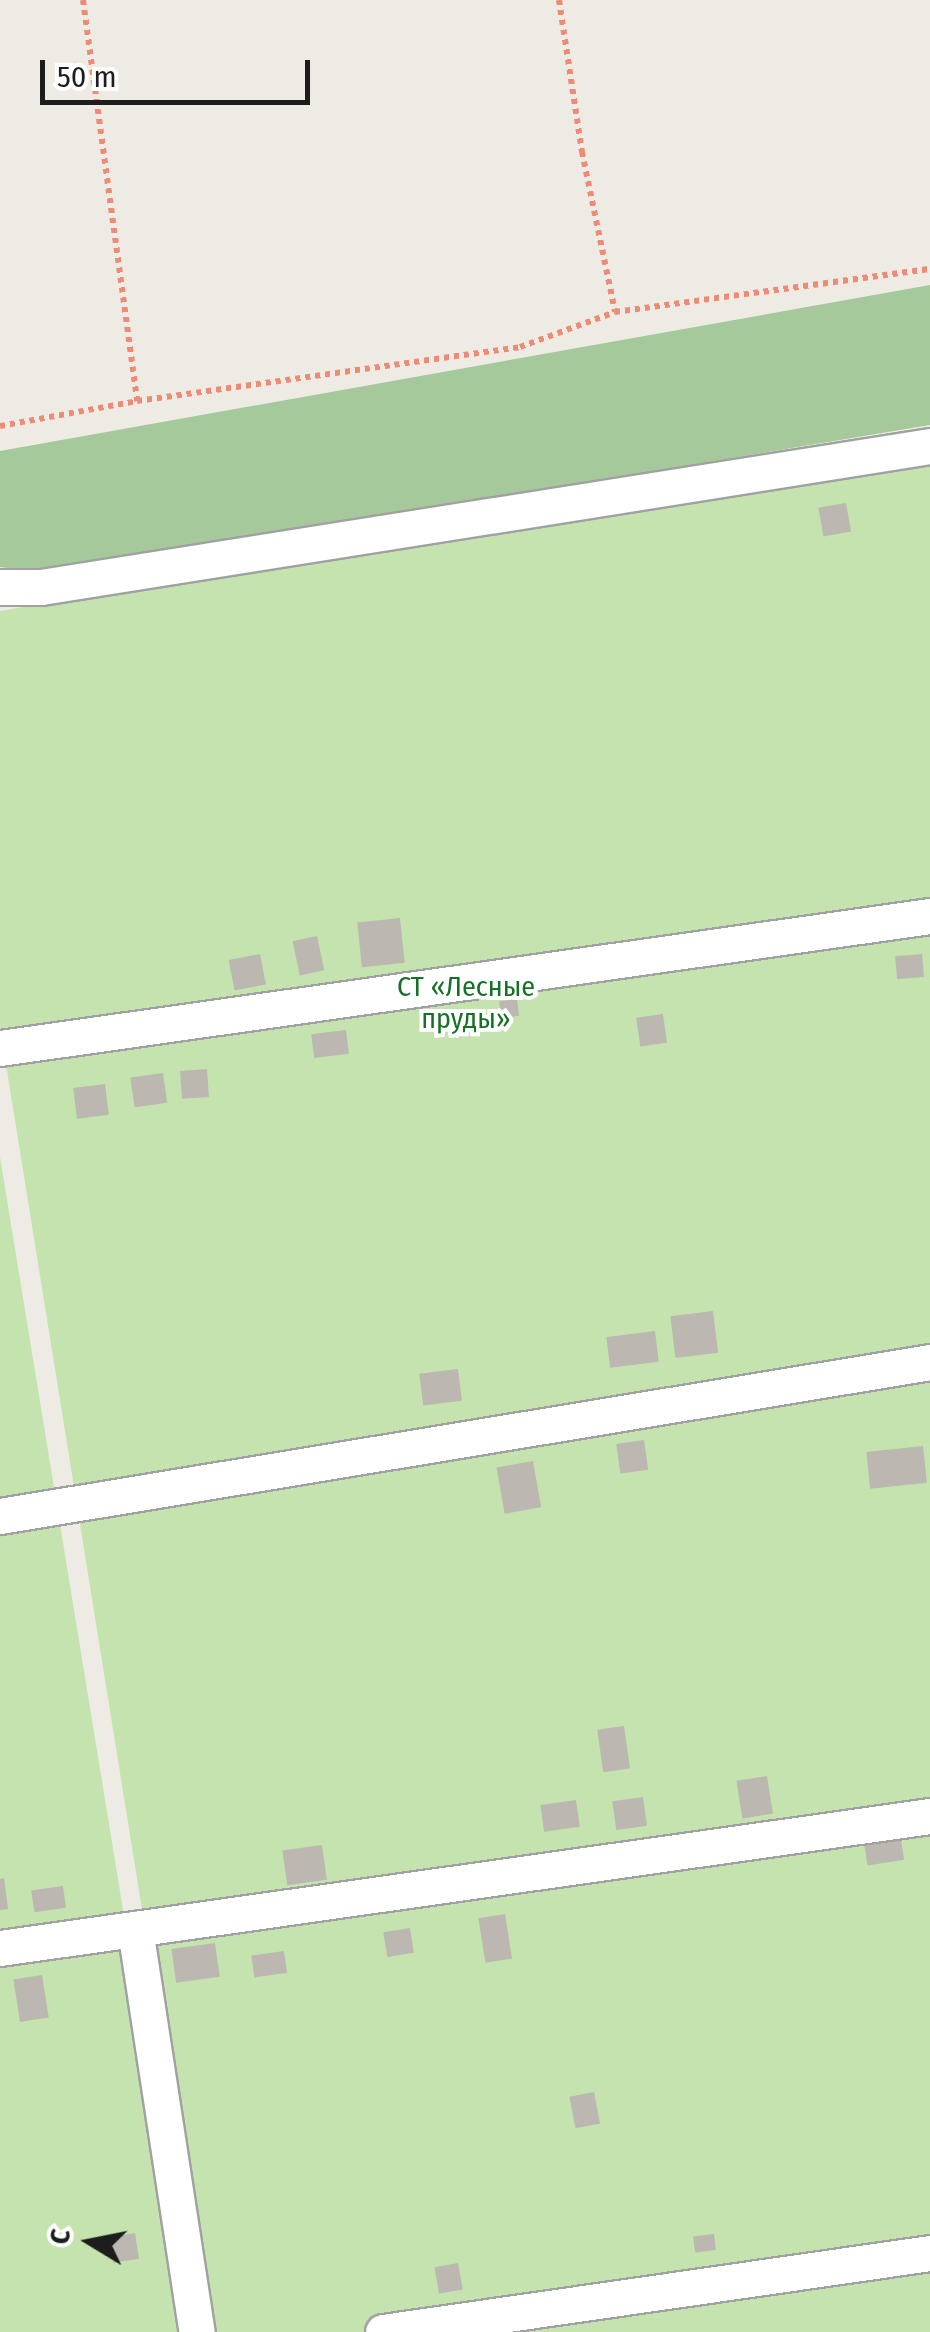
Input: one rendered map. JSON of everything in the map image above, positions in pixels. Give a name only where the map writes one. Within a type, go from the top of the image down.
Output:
[{"type":"street","points":[[0,587],[41,587],[930,446]]},
{"type":"street","points":[[0,1048],[930,916]]},
{"type":"street","points":[[0,1516],[930,1362]]},
{"type":"street","points":[[0,1948],[930,1816]]},
{"type":"street","points":[[135,1929],[197,2332]]},
{"type":"street","points":[[383,2332],[930,2253]]},
{"type":"path","points":[[83,0],[137,401]]},
{"type":"path","points":[[559,0],[582,152],[616,312]]},
{"type":"path","points":[[0,426],[137,401],[520,347],[616,312],[930,268]]},
{"type":"green space","points":[[930,285],[930,425],[45,573],[0,567],[0,451]]},
{"type":"green space","name":"СТ «Лесные пруды»","points":[[930,451],[930,2332],[210,2332],[0,1027],[0,611]]},
{"type":"green space","points":[[0,1157],[192,2332],[0,2332]]},
{"type":"building","points":[[846,503],[851,532],[823,536],[818,508]]},
{"type":"building","points":[[400,918],[405,963],[362,967],[357,922]]},
{"type":"building","points":[[317,936],[324,970],[300,975],[293,941]]},
{"type":"building","points":[[260,954],[266,984],[235,991],[229,960]]},
{"type":"building","points":[[922,954],[924,977],[897,979],[895,956]]},
{"type":"building","points":[[517,999],[519,1016],[501,1018],[499,1001]]},
{"type":"building","points":[[663,1014],[667,1043],[640,1046],[636,1018]]},
{"type":"building","points":[[346,1030],[349,1054],[314,1058],[311,1034]]},
{"type":"building","points":[[207,1069],[209,1097],[182,1099],[180,1071]]},
{"type":"building","points":[[163,1073],[167,1103],[134,1107],[130,1078]]},
{"type":"building","points":[[105,1084],[109,1115],[77,1119],[73,1088]]},
{"type":"building","points":[[713,1311],[718,1353],[675,1358],[670,1316]]},
{"type":"building","points":[[655,1331],[659,1362],[610,1368],[606,1337]]},
{"type":"building","points":[[458,1369],[462,1401],[423,1406],[419,1374]]},
{"type":"building","points":[[644,1440],[648,1470],[620,1474],[616,1444]]},
{"type":"building","points":[[923,1446],[927,1483],[870,1489],[866,1452]]},
{"type":"building","points":[[533,1461],[541,1507],[505,1514],[497,1467]]},
{"type":"building","points":[[624,1726],[630,1769],[603,1772],[597,1730]]},
{"type":"building","points":[[767,1776],[773,1814],[742,1818],[736,1781]]},
{"type":"building","points":[[643,1797],[647,1826],[616,1830],[612,1801]]},
{"type":"building","points":[[576,1800],[580,1827],[544,1832],[540,1805]]},
{"type":"building","points":[[901,1840],[904,1860],[868,1866],[864,1846]]},
{"type":"building","points":[[322,1845],[327,1880],[287,1885],[282,1851]]},
{"type":"building","points":[[4,1878],[8,1909],[0,1910],[0,1879]]},
{"type":"building","points":[[63,1886],[66,1908],[34,1912],[31,1890]]},
{"type":"building","points":[[505,1914],[512,1958],[485,1963],[478,1918]]},
{"type":"building","points":[[410,1928],[414,1953],[387,1957],[383,1932]]},
{"type":"building","points":[[215,1943],[220,1977],[176,1983],[171,1949]]},
{"type":"building","points":[[284,1951],[287,1973],[254,1977],[251,1956]]},
{"type":"building","points":[[42,1975],[49,2017],[20,2022],[13,1980]]},
{"type":"building","points":[[594,2092],[600,2123],[576,2128],[569,2097]]},
{"type":"building","points":[[135,2233],[139,2259],[113,2263],[109,2237]]},
{"type":"building","points":[[714,2234],[716,2250],[695,2252],[693,2237]]},
{"type":"building","points":[[458,2263],[463,2290],[439,2294],[434,2267]]}]
